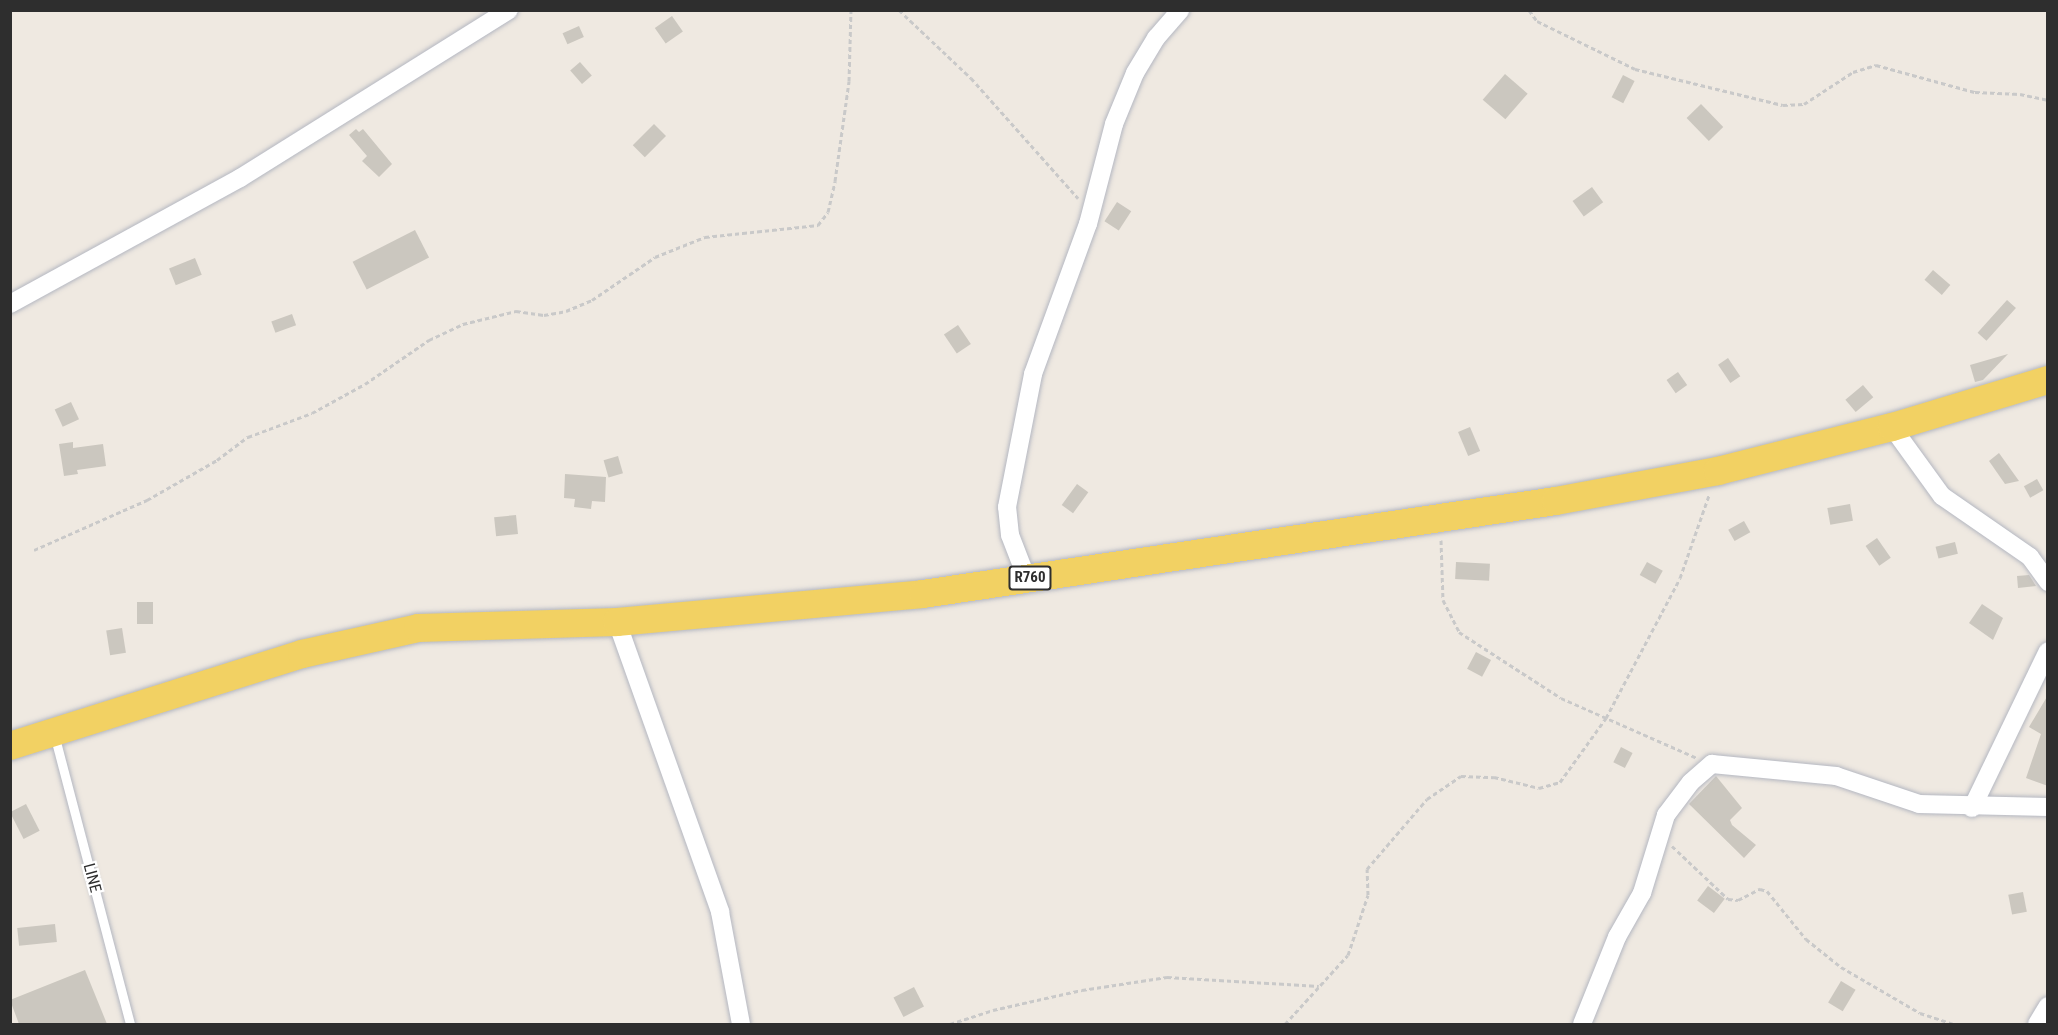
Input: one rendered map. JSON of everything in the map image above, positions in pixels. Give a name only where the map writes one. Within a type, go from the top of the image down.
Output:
[{"type":"main road","name":"R760","points":[[10,746],[302,654],[418,628],[617,622],[789,608],[1027,579],[1442,518],[1718,471],[1892,427],[2048,380]]},
{"type":"street","points":[[10,304],[240,178],[509,10]]},
{"type":"street","points":[[1027,579],[1007,523],[1009,492],[1034,374],[1090,214],[1114,124],[1135,73],[1156,38],[1180,10]]},
{"type":"street","points":[[1892,427],[1942,496],[2030,557],[2048,582]]},
{"type":"street","points":[[617,622],[720,912],[741,1024]]},
{"type":"street","points":[[1972,807],[2048,651]]},
{"type":"street","points":[[1582,1024],[1617,937],[1642,893],[1658,832],[1678,797],[1712,764],[1836,776],[1919,804],[2048,807]]},
{"type":"street","points":[[2037,1024],[2048,1006]]},
{"type":"lane","name":"LINE","points":[[54,732],[130,1024]]},
{"type":"path","points":[[34,550],[147,500],[217,460],[248,437],[312,413],[365,384],[419,346],[463,324],[516,311],[544,315],[566,311],[592,300],[656,257],[705,237],[818,225],[828,212],[835,181],[849,81],[851,10]]},
{"type":"path","points":[[899,10],[971,78],[1090,214]]},
{"type":"path","points":[[1529,10],[1537,21],[1635,69],[1783,105],[1804,104],[1853,72],[1876,65],[1975,92],[2020,94],[2048,100]]},
{"type":"path","points":[[1285,1024],[1319,986],[1337,970],[1354,944],[1369,890],[1367,869],[1427,799],[1461,776],[1550,787],[1560,782],[1606,718],[1680,578],[1718,471]]},
{"type":"path","points":[[1442,518],[1440,583],[1449,615],[1459,632],[1513,670],[1606,718],[1712,764]]},
{"type":"path","points":[[1658,832],[1728,899],[1738,900],[1760,889],[1767,891],[1806,939],[1840,967],[1920,1013],[1953,1024]]},
{"type":"path","points":[[950,1024],[1082,990],[1167,977],[1319,986]]},
{"type":"building","points":[[672,16],[683,32],[666,44],[655,28]]},
{"type":"building","points":[[579,26],[584,37],[567,44],[563,33]]},
{"type":"building","points":[[580,62],[592,76],[582,84],[570,71]]},
{"type":"building","points":[[1505,74],[1528,94],[1505,119],[1483,100]]},
{"type":"building","points":[[1623,75],[1635,81],[1623,103],[1612,97]]},
{"type":"building","points":[[1701,104],[1723,127],[1709,141],[1687,118]]},
{"type":"building","points":[[654,124],[666,136],[645,157],[633,145]]},
{"type":"building","points":[[356,129],[359,132],[363,129],[392,164],[379,177],[362,161],[367,156],[349,135]]},
{"type":"building","points":[[1592,187],[1603,202],[1584,216],[1573,201]]},
{"type":"building","points":[[1117,202],[1131,211],[1119,231],[1104,221]]},
{"type":"building","points":[[415,230],[429,258],[367,289],[353,262]]},
{"type":"building","points":[[195,258],[202,275],[176,285],[169,268]]},
{"type":"building","points":[[1933,270],[1950,285],[1942,295],[1924,280]]},
{"type":"building","points":[[2007,300],[2016,308],[1986,341],[1978,333]]},
{"type":"building","points":[[292,314],[296,325],[275,333],[271,322]]},
{"type":"building","points":[[958,325],[971,344],[957,354],[944,335]]},
{"type":"building","points":[[2008,354],[1983,380],[1975,382],[1970,365]]},
{"type":"building","points":[[1728,358],[1740,376],[1730,383],[1718,365]]},
{"type":"building","points":[[1678,372],[1687,385],[1676,393],[1667,380]]},
{"type":"building","points":[[1863,385],[1873,397],[1856,412],[1845,400]]},
{"type":"building","points":[[71,402],[79,419],[63,427],[55,410]]},
{"type":"building","points":[[1470,427],[1480,451],[1468,456],[1458,432]]},
{"type":"building","points":[[73,442],[73,448],[103,444],[106,466],[77,470],[78,474],[64,476],[59,444]]},
{"type":"building","points":[[1999,453],[2019,481],[2005,484],[1989,461]]},
{"type":"building","points":[[618,456],[623,473],[609,477],[604,460]]},
{"type":"building","points":[[565,474],[606,477],[605,502],[592,501],[591,509],[574,507],[575,499],[564,498]]},
{"type":"building","points":[[2037,479],[2043,490],[2030,498],[2024,486]]},
{"type":"building","points":[[1077,484],[1088,492],[1073,513],[1062,505]]},
{"type":"building","points":[[1850,504],[1853,521],[1830,525],[1827,508]]},
{"type":"building","points":[[516,515],[518,534],[496,536],[494,517]]},
{"type":"building","points":[[1744,521],[1750,532],[1735,541],[1728,530]]},
{"type":"building","points":[[1877,538],[1891,558],[1879,566],[1866,546]]},
{"type":"building","points":[[1955,542],[1958,554],[1938,558],[1936,547]]},
{"type":"building","points":[[1456,562],[1490,564],[1489,581],[1455,579]]},
{"type":"building","points":[[1647,562],[1663,571],[1655,584],[1640,575]]},
{"type":"building","points":[[2029,575],[2036,586],[2018,588],[2017,576]]},
{"type":"building","points":[[137,602],[153,602],[153,624],[137,624]]},
{"type":"building","points":[[1982,604],[2003,618],[1993,640],[1969,623]]},
{"type":"building","points":[[122,628],[126,653],[110,655],[106,631]]},
{"type":"building","points":[[1476,652],[1491,660],[1482,677],[1467,669]]},
{"type":"building","points":[[2048,695],[2048,786],[2026,778],[2041,734],[2029,727]]},
{"type":"building","points":[[1621,747],[1633,753],[1625,768],[1613,762]]},
{"type":"building","points":[[1716,776],[1742,808],[1730,820],[1732,825],[1756,845],[1744,858],[1689,804]]},
{"type":"building","points":[[26,804],[40,831],[24,839],[10,812]]},
{"type":"building","points":[[1708,886],[1725,899],[1714,913],[1697,900]]},
{"type":"building","points":[[2023,892],[2027,912],[2012,914],[2008,895]]},
{"type":"building","points":[[55,924],[57,942],[19,946],[17,928]]},
{"type":"building","points":[[85,970],[107,1024],[19,1024],[10,1000]]},
{"type":"building","points":[[1841,981],[1856,990],[1843,1011],[1828,1002]]},
{"type":"building","points":[[914,987],[924,1007],[903,1017],[894,997]]}]
